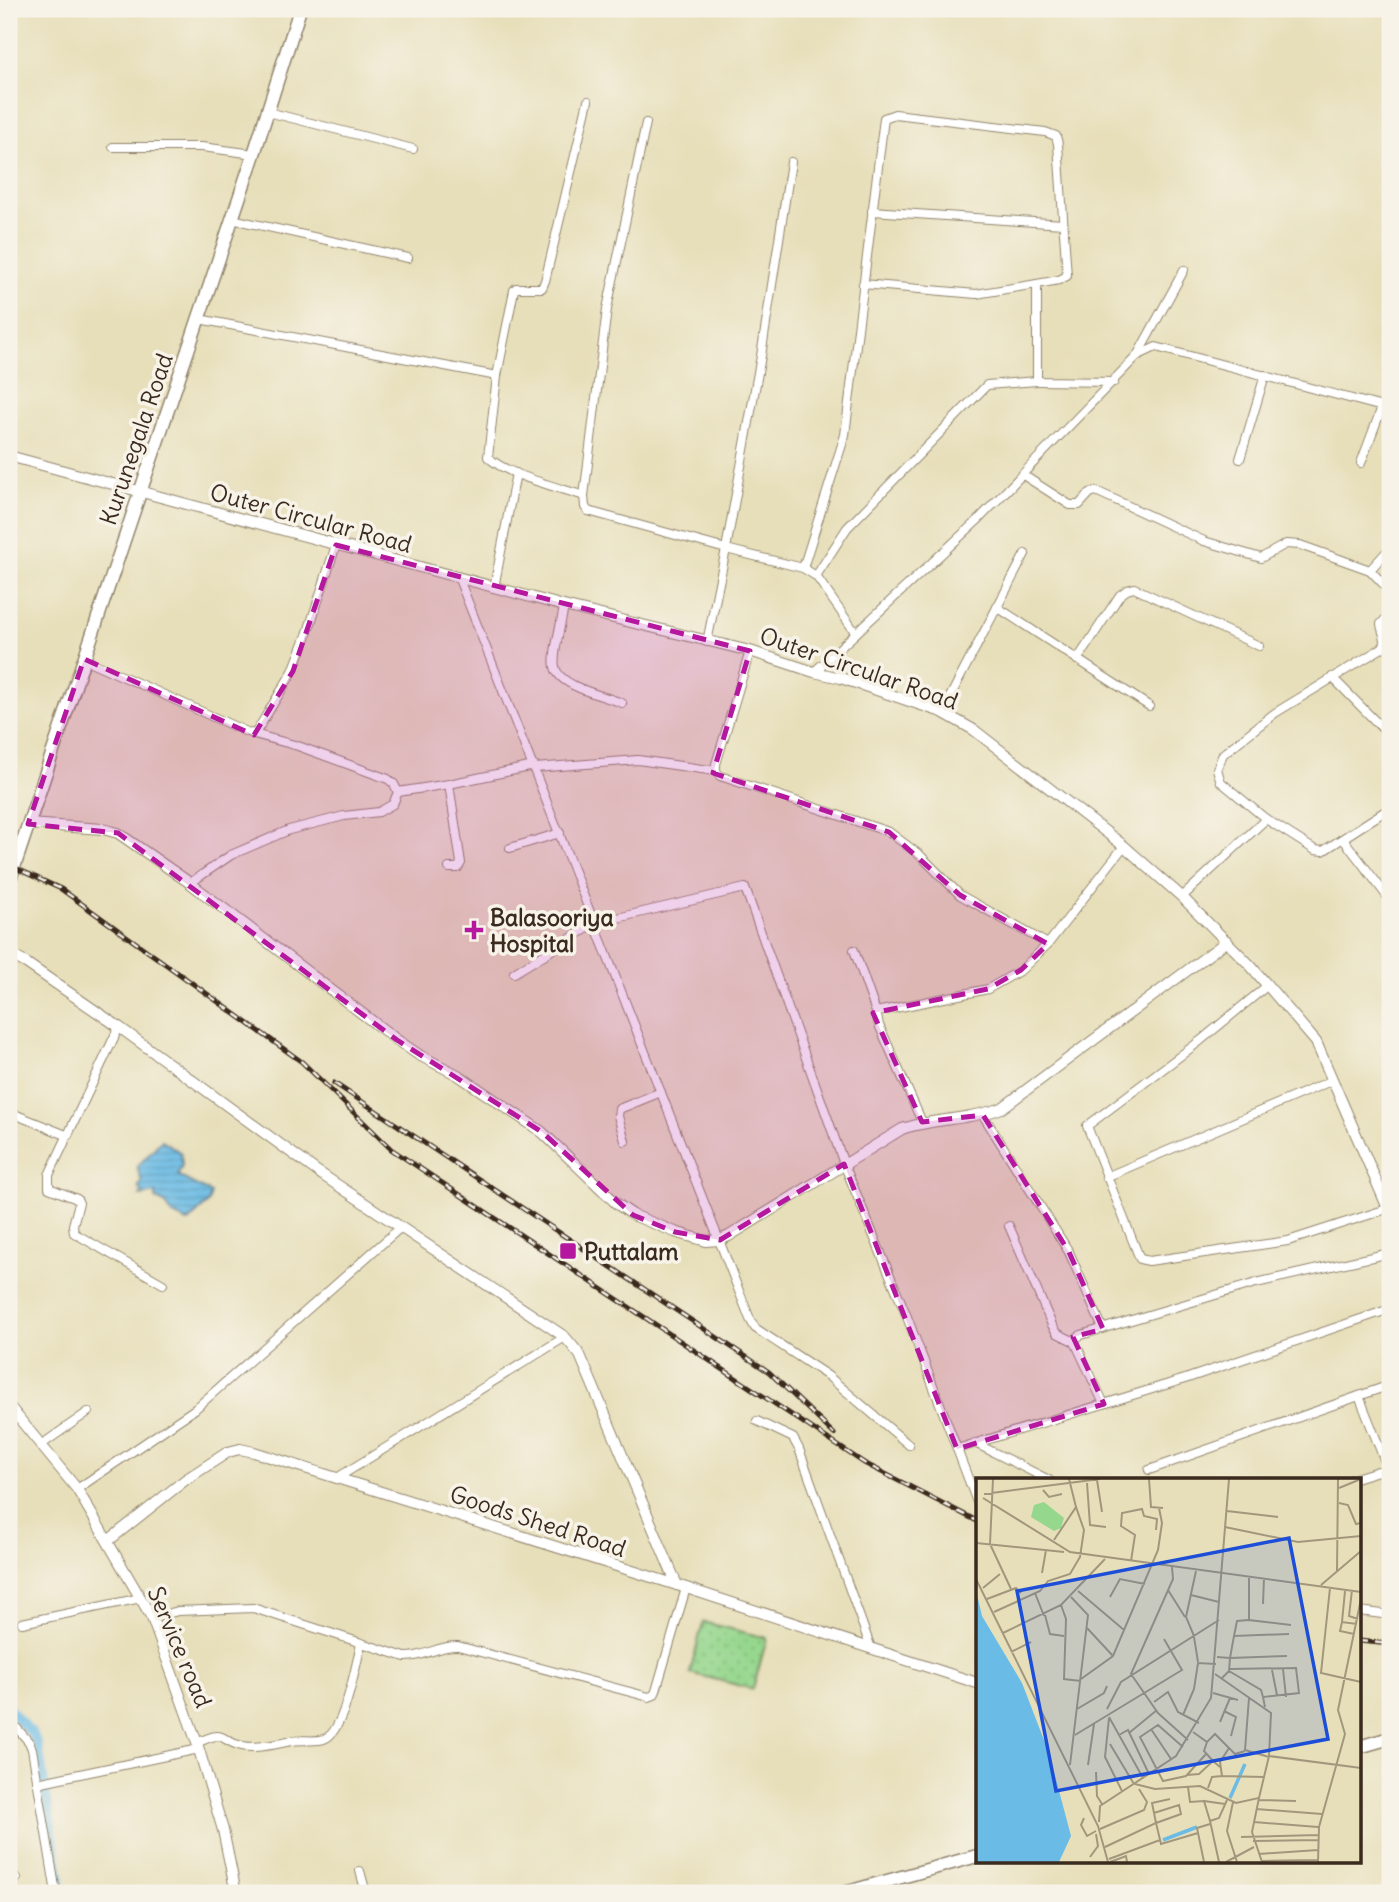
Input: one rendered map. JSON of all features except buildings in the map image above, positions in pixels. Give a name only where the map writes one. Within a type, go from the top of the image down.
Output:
[{"type":"highway","name":"Kurunegala Road","points":[[9,882],[268,112],[300,9]]},
{"type":"highway","points":[[1360,1747],[1390,1738]]},
{"type":"highway","points":[[844,1893],[976,1856]]},
{"type":"street","points":[[584,496],[495,465],[488,457],[497,376],[514,290],[542,288],[545,281],[588,101]]},
{"type":"street","points":[[268,112],[413,149]]},
{"type":"street","points":[[803,568],[845,435],[863,285],[872,211],[884,117],[895,114],[1045,132],[1056,136],[1066,276],[1059,280],[976,294],[863,285]]},
{"type":"street","points":[[646,123],[607,309],[584,496],[585,508],[726,549],[803,568],[816,576],[855,632]]},
{"type":"street","points":[[113,147],[202,148],[254,154]]},
{"type":"street","points":[[707,642],[761,356],[791,162]]},
{"type":"street","points":[[872,211],[1063,224]]},
{"type":"street","points":[[232,219],[408,258]]},
{"type":"street","points":[[814,672],[1024,475],[1114,382],[1137,356],[1184,270]]},
{"type":"street","points":[[1037,284],[1037,381]]},
{"type":"street","points":[[199,318],[497,376]]},
{"type":"street","points":[[1137,356],[1156,346],[1386,408],[1361,463]]},
{"type":"street","points":[[1240,459],[1265,375]]},
{"type":"street","points":[[816,576],[848,528],[987,385],[1037,381],[1114,382]]},
{"type":"street","name":"Outer Circular Road","points":[[9,456],[564,607],[750,650],[942,712],[974,730],[1124,846],[1182,897],[1268,985],[1315,1042],[1390,1210]]},
{"type":"street","points":[[494,588],[516,473]]},
{"type":"street","points":[[1024,475],[1070,505],[1079,505],[1090,493],[1096,491],[1204,541],[1261,558],[1286,544],[1300,545],[1370,570],[1390,591]]},
{"type":"street","points":[[254,734],[293,671],[336,545]]},
{"type":"street","points":[[1370,570],[1390,548]]},
{"type":"street","points":[[942,712],[1025,554]]},
{"type":"street","points":[[459,579],[755,1328],[828,1376],[909,1445]]},
{"type":"street","points":[[1077,660],[1120,595],[1134,588],[1259,646]]},
{"type":"street","points":[[564,607],[554,665],[558,675],[565,682],[622,703]]},
{"type":"street","points":[[997,607],[1149,706]]},
{"type":"street","points":[[1390,614],[1381,624],[1385,644],[1382,648],[1276,713],[1223,754],[1217,776],[1266,819],[1315,850],[1323,851],[1344,840],[1390,808]]},
{"type":"street","points":[[716,771],[750,650]]},
{"type":"street","points":[[84,659],[254,734],[298,746],[388,779],[398,792],[393,804],[379,812],[344,816],[289,830],[230,855],[190,883]]},
{"type":"street","points":[[1332,677],[1390,736]]},
{"type":"street","points":[[398,792],[535,767],[638,760],[716,771],[720,775],[889,832],[921,856],[960,895],[1048,944]]},
{"type":"street","points":[[449,784],[461,863],[458,868],[449,868]]},
{"type":"street","points":[[1182,897],[1266,819]]},
{"type":"street","points":[[28,824],[103,829],[118,833],[190,883],[397,1040],[458,1075],[542,1132],[617,1204],[633,1215],[706,1241],[729,1236],[902,1129],[922,1122],[983,1115],[1002,1108],[1227,941]]},
{"type":"street","points":[[510,848],[560,833]]},
{"type":"street","points":[[1344,840],[1390,900]]},
{"type":"street","points":[[876,1013],[988,989],[1021,970],[1048,944],[1124,846]]},
{"type":"street","points":[[514,973],[596,923],[745,888],[844,1164],[976,1499]]},
{"type":"street","points":[[854,950],[879,1025],[922,1122]]},
{"type":"street","points":[[9,954],[119,1027],[318,1172],[565,1337],[580,1355],[682,1587],[656,1691],[649,1697],[458,1646],[447,1646],[412,1657],[361,1644],[253,1608],[178,1611],[152,1618]]},
{"type":"street","points":[[1268,985],[1200,1041],[1087,1126],[1140,1259],[1145,1261],[1288,1241],[1390,1210]]},
{"type":"street","points":[[119,1027],[66,1135],[49,1175],[48,1185],[49,1188],[77,1199],[79,1203],[73,1225],[74,1234],[163,1284]]},
{"type":"street","points":[[1107,1177],[1333,1080]]},
{"type":"street","points":[[625,1141],[618,1116],[620,1110],[661,1092]]},
{"type":"street","points":[[9,1112],[66,1135]]},
{"type":"street","points":[[983,1115],[1069,1252],[1102,1329]]},
{"type":"street","points":[[1009,1226],[1052,1325],[1057,1333],[1075,1342],[1104,1404]]},
{"type":"street","points":[[77,1489],[195,1409],[401,1227]]},
{"type":"street","points":[[1075,1342],[1081,1335],[1256,1283],[1390,1253]]},
{"type":"street","points":[[957,1449],[1185,1379],[1390,1309]]},
{"type":"street","points":[[337,1478],[565,1337]]},
{"type":"street","points":[[1149,1470],[1390,1385]]},
{"type":"street","points":[[1359,1396],[1390,1476]]},
{"type":"street","name":"Service road","points":[[9,1406],[77,1489],[152,1618],[198,1746],[223,1830],[236,1893]]},
{"type":"street","points":[[41,1445],[88,1412]]},
{"type":"street","points":[[757,1421],[793,1438],[799,1449],[870,1648]]},
{"type":"street","points":[[975,1443],[1045,1478]]},
{"type":"street","name":"Goods Shed Road","points":[[108,1541],[185,1480],[228,1452],[240,1449],[682,1587],[976,1683]]},
{"type":"street","points":[[1354,1478],[1378,1471],[1390,1476]]},
{"type":"street","points":[[22,1623],[141,1598]]},
{"type":"street","points":[[1360,1611],[1390,1615]]},
{"type":"street","points":[[38,1783],[198,1746],[213,1735],[220,1735],[242,1746],[300,1739],[323,1740],[331,1735],[346,1701],[361,1644]]},
{"type":"street","points":[[9,1719],[29,1742],[56,1893]]},
{"type":"street","points":[[360,1871],[366,1893]]},
{"type":"highlighted area","points":[[336,545],[750,651],[713,773],[889,832],[960,895],[1048,944],[1021,970],[988,989],[873,1013],[922,1122],[983,1115],[1069,1252],[1103,1329],[1073,1337],[1104,1404],[957,1449],[844,1164],[720,1240],[675,1232],[633,1215],[542,1132],[397,1040],[118,833],[28,824],[84,659],[254,735],[293,671]]},
{"type":"green space","points":[[703,1622],[767,1638],[753,1689],[690,1673]]},
{"type":"water","points":[[162,1140],[181,1153],[182,1166],[178,1174],[180,1177],[211,1193],[208,1203],[188,1222],[173,1215],[165,1203],[156,1199],[156,1193],[140,1196],[142,1191],[138,1188],[142,1182],[137,1167]]},
{"type":"waterway","points":[[9,1709],[33,1735],[38,1748],[62,1893]]},
{"type":"railway","points":[[9,865],[61,889],[302,1062],[391,1149],[864,1463],[976,1520]]},
{"type":"railway","points":[[334,1083],[769,1372],[834,1434]]},
{"type":"railway","points":[[1360,1641],[1390,1644]]},
{"type":"place","name":"Balasooriya Hospital","points":[[474,930]]},
{"type":"place","name":"Puttalam","points":[[568,1251]]}]
